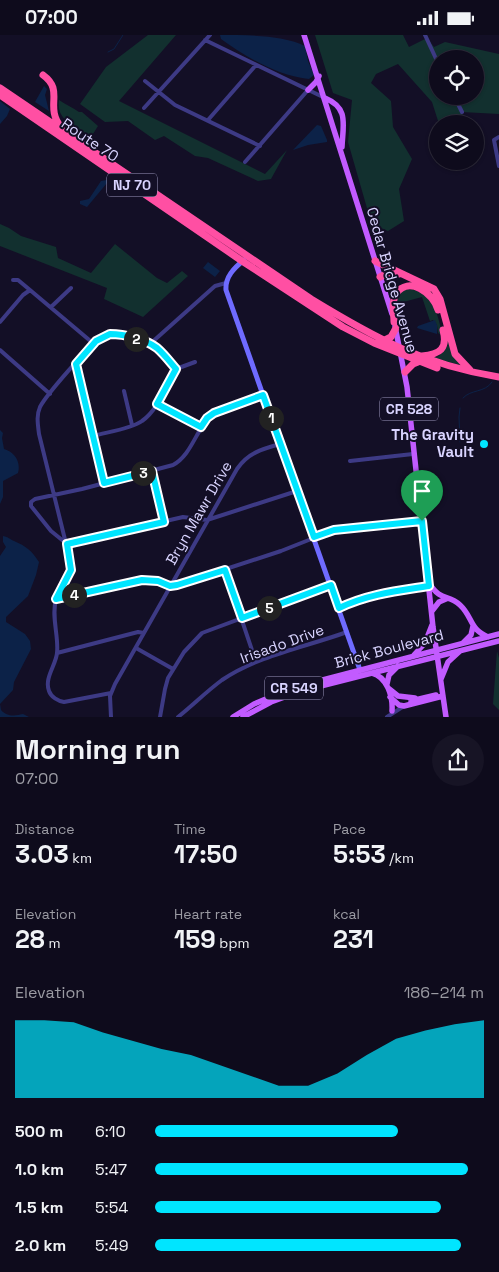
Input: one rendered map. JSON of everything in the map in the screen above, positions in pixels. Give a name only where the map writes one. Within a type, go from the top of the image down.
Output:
[{"type":"highway","points":[[43,75],[52,84],[56,120],[66,133]]},
{"type":"highway","name":"NJ 70","points":[[0,88],[66,133]]},
{"type":"highway","name":"Route 70","points":[[0,95],[246,259]]},
{"type":"highway","name":"Route 70","points":[[66,133],[216,235],[246,259]]},
{"type":"highway","name":"NJ 70","points":[[246,259],[401,352]]},
{"type":"highway","name":"NJ 70","points":[[246,259],[355,334],[451,372],[499,378]]},
{"type":"highway","points":[[375,261],[426,284],[436,293],[440,299],[453,349],[458,359],[472,372]]},
{"type":"highway","points":[[380,277],[386,274],[402,274]]},
{"type":"highway","points":[[383,341],[391,337],[395,325],[393,303],[395,296],[402,288],[419,288],[430,294],[439,313],[445,342],[437,353],[419,359],[404,372]]},
{"type":"highway","name":"NJ 70","points":[[419,359],[499,378]]},
{"type":"main road","name":"Cedar Bridge Avenue","points":[[304,35],[319,76],[395,325],[401,352],[446,717]]},
{"type":"main road","points":[[308,90],[319,76]]},
{"type":"main road","points":[[325,98],[338,105],[342,111],[342,154]]},
{"type":"main road","points":[[429,584],[436,593],[461,606],[478,632],[489,637]]},
{"type":"main road","points":[[432,611],[438,602],[446,599]]},
{"type":"main road","points":[[414,655],[425,643],[433,623]]},
{"type":"main road","points":[[430,696],[441,681],[450,660],[472,634],[473,626]]},
{"type":"main road","name":"Brick Boulevard","points":[[463,646],[499,634]]},
{"type":"main road","name":"Brick Boulevard","points":[[243,717],[286,696],[398,665],[437,652],[499,641]]},
{"type":"main road","name":"Brick Boulevard","points":[[233,717],[254,704],[286,690],[414,655],[437,652]]},
{"type":"main road","points":[[390,714],[389,675],[398,665]]},
{"type":"main road","points":[[370,673],[380,676],[398,696],[419,698]]},
{"type":"main road","points":[[402,706],[419,698],[443,696]]},
{"type":"main road","points":[[402,706],[443,696]]},
{"type":"main road","points":[[390,697],[402,706]]},
{"type":"street","points":[[144,108],[210,35]]},
{"type":"street","points":[[425,35],[432,50]]},
{"type":"street","points":[[206,40],[325,98]]},
{"type":"street","points":[[208,120],[256,65]]},
{"type":"street","points":[[145,81],[174,105],[260,146]]},
{"type":"street","points":[[246,162],[308,90]]},
{"type":"street","points":[[458,105],[462,112]]},
{"type":"street","points":[[499,137],[494,140],[499,166]]},
{"type":"street","points":[[246,259],[230,274],[226,283],[226,290],[360,669]]},
{"type":"street","points":[[13,280],[18,280],[94,344]]},
{"type":"street","points":[[150,344],[215,286],[226,283]]},
{"type":"street","points":[[51,307],[71,288]]},
{"type":"street","points":[[0,323],[23,295],[30,290]]},
{"type":"street","points":[[111,717],[111,693],[64,702],[56,699],[49,690],[48,685],[57,653],[56,599],[71,570],[67,544],[38,423],[39,409],[50,393],[94,344],[101,337],[110,334],[118,334],[150,344],[157,348],[176,369]]},
{"type":"street","points":[[0,350],[50,393]]},
{"type":"street","points":[[93,436],[144,420],[157,404],[176,369],[195,362]]},
{"type":"street","points":[[76,364],[104,483]]},
{"type":"street","points":[[124,391],[132,425]]},
{"type":"street","points":[[67,544],[51,531],[31,507],[32,501],[152,471],[178,462],[186,454],[207,418],[214,413],[263,395]]},
{"type":"street","points":[[157,404],[201,427]]},
{"type":"street","name":"Bryn Mawr Drive","points":[[111,693],[207,520],[243,461],[258,451],[280,444]]},
{"type":"street","points":[[350,461],[413,454]]},
{"type":"street","points":[[152,471],[164,522]]},
{"type":"street","points":[[67,544],[182,517],[207,520],[297,491]]},
{"type":"street","points":[[56,599],[142,580],[158,581],[170,586],[194,581],[334,530],[422,521]]},
{"type":"street","points":[[225,570],[256,662]]},
{"type":"street","points":[[339,608],[375,594],[429,584]]},
{"type":"street","points":[[160,717],[165,689],[174,669],[184,653],[202,633],[331,585]]},
{"type":"street","points":[[57,653],[138,632],[144,633]]},
{"type":"street","name":"Irisado Drive","points":[[178,717],[223,680],[256,662],[347,632]]},
{"type":"street","points":[[136,648],[174,669]]},
{"type":"street","points":[[390,714],[402,706]]},
{"type":"green space","points":[[148,35],[176,35],[119,101],[265,174],[287,150],[271,179],[258,181],[208,158],[195,156],[164,136],[155,140],[128,121],[105,122],[80,104],[106,67]]},
{"type":"green space","points":[[315,35],[403,35],[409,47],[427,38],[434,47],[445,42],[481,50],[429,50],[429,99],[398,64],[376,74],[371,83],[391,101],[393,127],[412,159],[399,189],[404,221],[388,231],[381,228],[375,236],[348,142],[352,100],[333,93]]},
{"type":"green space","points":[[484,51],[499,54],[499,114],[462,112],[463,115],[436,115],[433,105],[484,105]]},
{"type":"green space","points":[[59,100],[82,112],[98,126],[91,137],[64,118],[60,113]]},
{"type":"green space","points":[[0,224],[21,236],[56,247],[58,258],[91,273],[115,244],[157,278],[167,283],[182,271],[188,276],[143,317],[104,299],[107,288],[0,246]]},
{"type":"green space","points":[[408,289],[417,291],[429,299],[436,312],[443,336],[438,333],[437,325],[433,320],[430,321],[422,297],[396,304],[399,292]]},
{"type":"green space","points":[[441,313],[461,365],[433,358],[439,356],[448,345],[446,344]]},
{"type":"green space","points":[[497,651],[499,658],[499,710],[493,704]]},
{"type":"water","points":[[220,35],[275,38],[296,42],[305,46],[308,61],[314,75],[309,79],[274,70],[241,52],[221,39]]},
{"type":"water","points":[[44,86],[47,89],[45,95],[49,111],[35,102]]},
{"type":"water","points":[[0,101],[10,109],[0,124]]},
{"type":"water","points":[[317,125],[321,126],[327,142],[293,150]]},
{"type":"water","points":[[107,180],[107,183],[87,207],[80,204],[80,201],[89,199],[101,181]]},
{"type":"water","points":[[208,262],[220,271],[215,277],[203,268]]},
{"type":"water","points":[[435,320],[437,334],[417,328],[418,326]]},
{"type":"water","points":[[0,430],[3,433],[4,449],[14,455],[18,461],[19,469],[18,473],[3,481],[3,497],[0,504]]},
{"type":"water","points":[[3,536],[25,547],[39,562],[28,596],[6,617],[6,622],[25,634],[30,641],[31,649],[14,682],[13,690],[0,704],[0,556],[6,547],[3,542]]},
{"type":"water","points":[[0,704],[1,710],[8,715],[23,714],[29,717],[0,717]]},
{"type":"waterway","points":[[108,52],[114,49],[123,35]]},
{"type":"waterway","points":[[463,398],[470,393],[486,388],[492,382]]},
{"type":"waterway","points":[[460,408],[460,442]]},
{"type":"place","name":"The Gravity Vault","points":[[484,444]]},
{"type":"route","points":[[110,334],[118,334],[147,342],[157,348],[176,369],[157,404],[201,427],[207,418],[214,413],[263,395],[314,537],[334,530],[422,521],[429,586],[375,594],[339,608],[331,585],[242,618],[225,570],[177,585],[170,586],[149,579],[56,599],[71,570],[67,544],[164,522],[152,471],[104,483],[76,364],[96,341],[110,334]]}]
